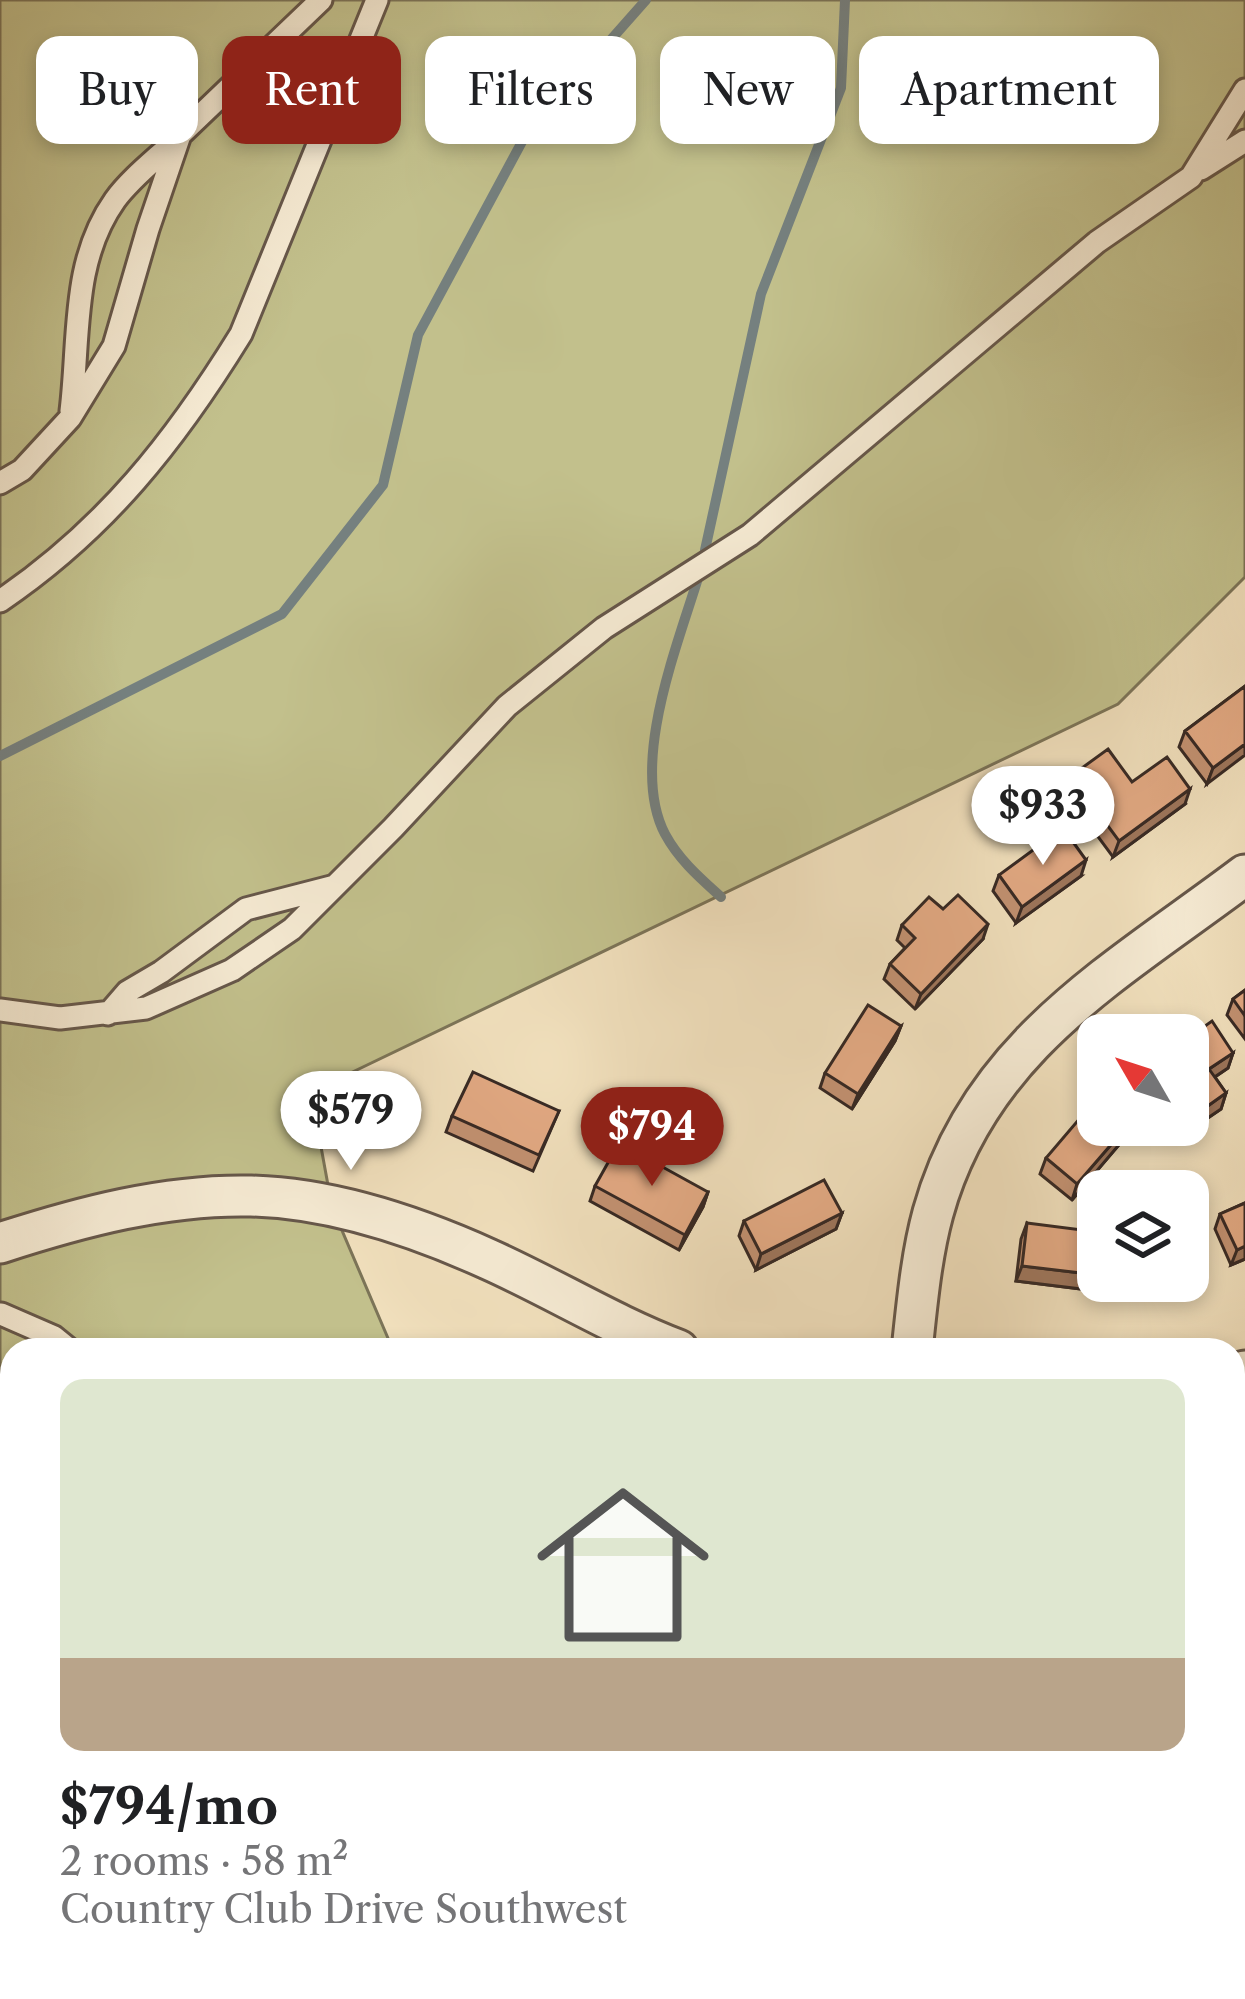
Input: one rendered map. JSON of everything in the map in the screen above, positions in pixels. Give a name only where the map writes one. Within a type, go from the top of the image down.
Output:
[{"type":"street","points":[[914,1338],[932,1215],[969,1123],[994,1082],[1025,1046],[1088,994],[1245,875]]},
{"type":"street","points":[[0,1244],[98,1215],[174,1201],[252,1196],[332,1207],[418,1229],[653,1338]]},
{"type":"lane","points":[[198,118],[320,0]]},
{"type":"lane","points":[[0,601],[119,502],[168,446],[210,385],[241,334],[376,0]]},
{"type":"lane","points":[[1191,177],[1245,91]]},
{"type":"lane","points":[[0,1010],[61,1018],[146,1008],[232,970],[292,929],[507,706],[542,677],[604,628],[750,535],[1097,242],[1210,160],[1245,141]]},
{"type":"lane","points":[[70,418],[84,261],[93,235],[118,196],[171,144]]},
{"type":"lane","points":[[0,483],[22,470],[70,418],[114,346],[177,144]]},
{"type":"lane","points":[[108,1013],[127,992],[246,909],[335,886]]},
{"type":"lane","points":[[1,1314],[55,1338]]},
{"type":"shaded area","points":[[0,0],[1245,0],[1245,577],[1118,704],[311,1092],[332,1207],[388,1338],[0,1338]]},
{"type":"building","points":[[1245,686],[1245,744],[1213,768],[1185,731]]},
{"type":"building","points":[[1108,749],[1132,782],[1167,757],[1190,789],[1119,841],[1071,776]]},
{"type":"building","points":[[1063,828],[1086,860],[1022,907],[999,875]]},
{"type":"building","points":[[958,895],[988,924],[921,994],[890,964],[915,938],[902,925],[929,897],[943,909]]},
{"type":"building","points":[[1245,990],[1245,1016],[1233,999]]},
{"type":"building","points":[[868,1005],[901,1026],[858,1094],[825,1073]]},
{"type":"building","points":[[1212,1021],[1233,1053],[1209,1069]]},
{"type":"building","points":[[1209,1069],[1226,1093],[1209,1105]]},
{"type":"building","points":[[473,1072],[559,1111],[539,1155],[452,1116]]},
{"type":"building","points":[[1077,1122],[1077,1146],[1110,1146],[1089,1170],[1077,1170],[1077,1184],[1046,1158]]},
{"type":"building","points":[[619,1143],[708,1192],[685,1235],[595,1186]]},
{"type":"building","points":[[824,1180],[842,1213],[761,1254],[744,1221]]},
{"type":"building","points":[[1245,1203],[1245,1246],[1237,1250],[1220,1214]]},
{"type":"building","points":[[1027,1223],[1077,1229],[1077,1273],[1022,1266]]},
{"type":"waterway","points":[[0,756],[282,614],[383,485],[418,335],[524,138],[646,0]]},
{"type":"waterway","points":[[705,550],[761,294],[841,88],[845,0]]},
{"type":"waterway","points":[[698,578],[660,706],[652,775],[655,806],[665,834],[683,860],[721,897]]}]
